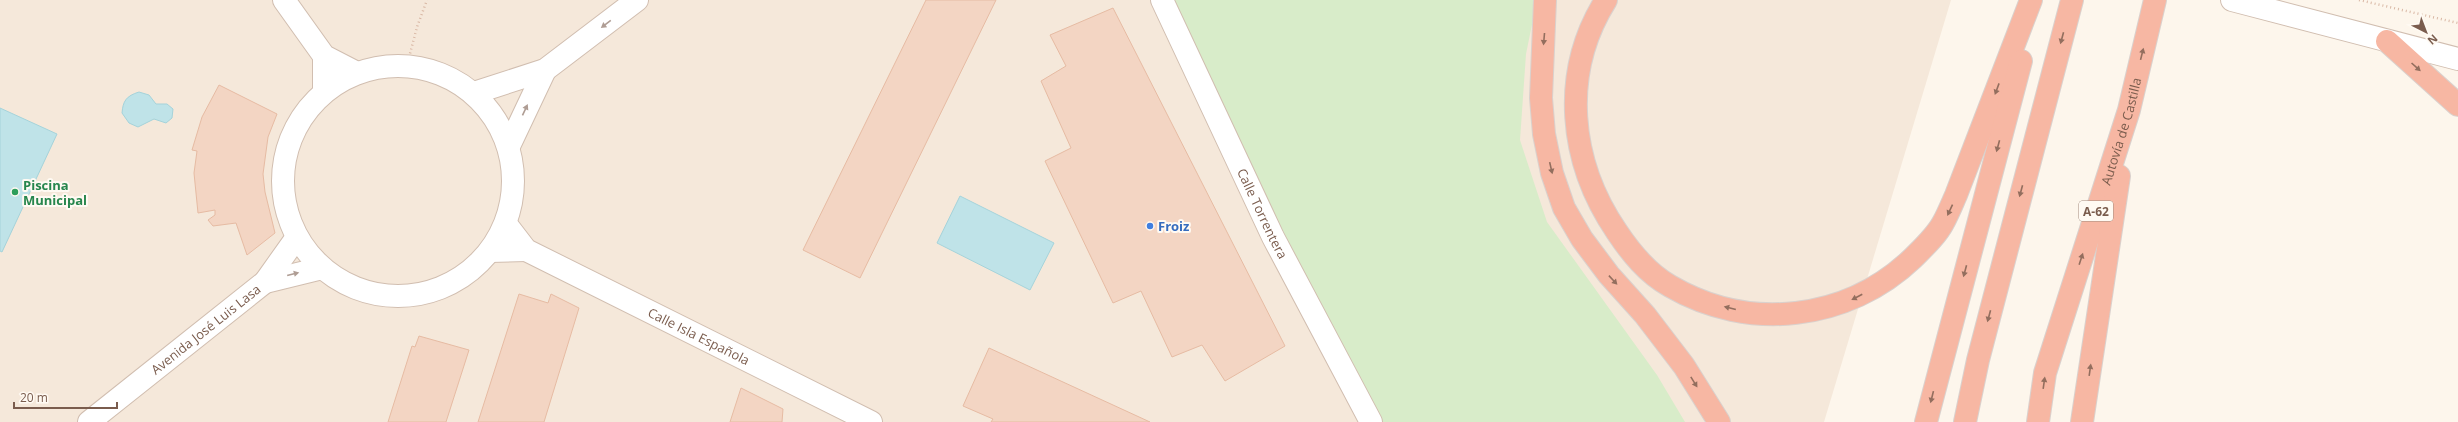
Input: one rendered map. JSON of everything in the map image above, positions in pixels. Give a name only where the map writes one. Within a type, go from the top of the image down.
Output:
[{"type":"highway","points":[[1545,0],[1541,98],[1544,134],[1552,173],[1564,208],[1582,239],[1608,275],[1646,315],[1684,366],[1719,422]]},
{"type":"highway","points":[[1606,0],[1596,17],[1582,60],[1575,103],[1578,143],[1588,180],[1603,212],[1641,264],[1670,286],[1703,300],[1732,309],[1775,315],[1812,312],[1848,302],[1876,287],[1902,269],[1943,224],[1956,196],[2031,0]]},
{"type":"highway","points":[[1926,422],[2037,0]]},
{"type":"highway","points":[[1965,422],[1978,360],[2072,0]]},
{"type":"highway","name":"Autovía de Castilla","points":[[2038,422],[2045,373],[2129,110],[2155,0]]},
{"type":"highway","points":[[2387,41],[2458,105]]},
{"type":"highway","points":[[2082,422],[2129,110]]},
{"type":"street","points":[[284,0],[324,56],[358,73]]},
{"type":"street","points":[[474,93],[544,70],[637,0]]},
{"type":"street","name":"Calle Torrentera","points":[[1162,0],[1273,237],[1371,422]]},
{"type":"street","points":[[2232,0],[2458,58]]},
{"type":"street","points":[[324,56],[324,92]]},
{"type":"street","points":[[407,65],[431,70],[454,79],[474,93],[495,116],[509,146],[513,169],[513,196],[506,224],[490,251],[464,275],[438,289],[410,296],[380,295],[352,287],[322,268],[297,237],[285,206],[282,182],[285,157],[292,134],[304,113],[324,92],[358,73],[373,68],[407,65]]},
{"type":"street","points":[[509,146],[544,70]]},
{"type":"street","name":"Calle Isla Española","points":[[506,224],[526,250],[871,422]]},
{"type":"street","name":"Avenida José Luis Lasa","points":[[89,422],[265,282],[297,237]]},
{"type":"street","name":"Calle Isla Española","points":[[490,251],[526,250]]},
{"type":"street","name":"Avenida José Luis Lasa","points":[[265,282],[322,268]]},
{"type":"path","points":[[407,65],[417,27],[427,0]]},
{"type":"path","points":[[2359,0],[2458,23]]},
{"type":"shaded area","points":[[0,0],[1951,0],[1824,422],[0,422]]},
{"type":"green space","points":[[1162,0],[1537,0],[1526,54],[1520,140],[1547,222],[1657,375],[1685,422],[1360,422]]},
{"type":"water","points":[[139,92],[149,95],[156,104],[167,104],[173,109],[172,118],[166,123],[154,119],[138,127],[129,123],[122,113],[123,105],[128,97]]},
{"type":"water","name":"Piscina Municipal","points":[[0,108],[57,134],[2,252],[0,251]]},
{"type":"water","points":[[960,196],[1054,243],[1030,290],[937,243]]},
{"type":"building","points":[[926,0],[996,0],[860,278],[803,250]]},
{"type":"building","name":"Froiz","points":[[1113,8],[1285,346],[1225,381],[1202,345],[1172,357],[1141,291],[1113,303],[1045,161],[1071,148],[1041,81],[1066,66],[1050,35]]},
{"type":"building","points":[[219,85],[277,114],[268,137],[263,174],[265,192],[275,233],[247,255],[236,223],[213,226],[208,220],[215,215],[215,210],[198,213],[194,173],[197,151],[192,150],[202,117]]},
{"type":"building","points":[[519,294],[548,303],[551,294],[579,308],[544,422],[478,422]]},
{"type":"building","points":[[419,336],[469,350],[446,422],[388,422],[412,346],[415,347]]},
{"type":"building","points":[[989,348],[1150,422],[991,422],[993,419],[963,406]]},
{"type":"building","points":[[741,388],[783,409],[782,422],[730,422]]},
{"type":"place","name":"Piscina Municipal","points":[[15,192]]},
{"type":"place","name":"Froiz","points":[[1150,226]]}]
